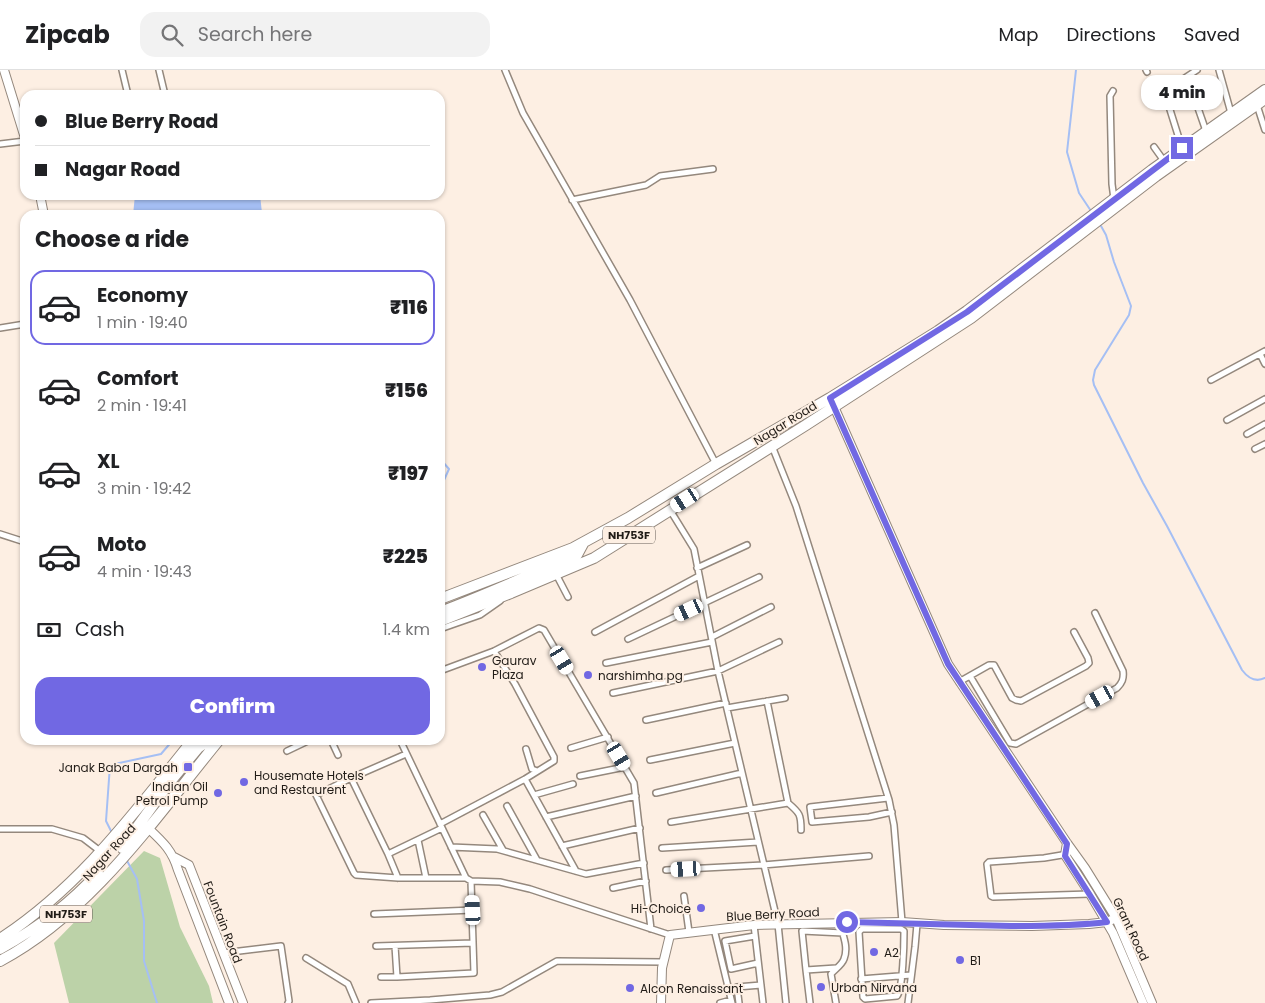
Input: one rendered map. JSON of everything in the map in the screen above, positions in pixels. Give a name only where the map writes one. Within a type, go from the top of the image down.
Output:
[{"type":"highway","name":"Nagar Road","points":[[445,619],[511,593],[600,554],[772,446],[832,402],[967,312],[1164,161],[1265,90]]},
{"type":"highway","name":"Nagar Road","points":[[445,597],[587,541],[716,464],[832,402],[972,318],[1156,176],[1261,102]]},
{"type":"highway","points":[[445,610],[484,596],[500,587],[577,555],[587,541],[600,554]]},
{"type":"highway","name":"Nagar Road","points":[[0,939],[24,923],[76,878],[144,802],[189,745]]},
{"type":"highway","points":[[0,949],[35,928],[59,910],[122,852],[144,825],[169,783],[202,745]]},
{"type":"highway","name":"Nagar Road","points":[[144,825],[214,745]]},
{"type":"highway","points":[[144,802],[144,825]]},
{"type":"highway","name":"Nagar Road","points":[[0,961],[36,939],[90,892],[122,852]]},
{"type":"street","points":[[4,70],[20,123]]},
{"type":"street","points":[[122,70],[127,90]]},
{"type":"street","points":[[159,70],[164,90]]},
{"type":"street","points":[[505,70],[523,113],[635,308],[716,464]]},
{"type":"street","points":[[1182,148],[1166,94],[1197,70]]},
{"type":"street","points":[[1220,70],[1231,114]]},
{"type":"street","points":[[1190,84],[1206,132]]},
{"type":"street","points":[[1113,91],[1110,96],[1114,199]]},
{"type":"street","points":[[1261,102],[1265,130]]},
{"type":"street","points":[[0,144],[20,140]]},
{"type":"street","points":[[1154,147],[1164,161]]},
{"type":"street","points":[[572,200],[646,185],[660,176],[713,169]]},
{"type":"street","points":[[0,328],[20,325]]},
{"type":"street","points":[[1211,380],[1262,353],[1265,364]]},
{"type":"street","points":[[1227,420],[1265,399]]},
{"type":"street","name":"Grant Road","points":[[832,402],[948,664],[1067,844],[1085,868],[1116,918],[1152,1003]]},
{"type":"street","points":[[1247,434],[1265,424]]},
{"type":"street","points":[[1255,450],[1265,444]]},
{"type":"street","points":[[772,446],[796,506],[892,812],[902,922]]},
{"type":"street","points":[[670,509],[694,549],[718,671],[778,924],[786,1003]]},
{"type":"street","points":[[0,534],[20,540]]},
{"type":"street","points":[[698,568],[747,545]]},
{"type":"street","points":[[556,574],[568,597]]},
{"type":"street","points":[[595,632],[699,576]]},
{"type":"street","points":[[628,639],[759,577]]},
{"type":"street","points":[[445,627],[480,615],[511,593]]},
{"type":"street","points":[[606,663],[712,639],[771,607]]},
{"type":"street","points":[[970,676],[1010,743],[1016,744],[1122,683],[1124,678],[1123,671],[1095,613]]},
{"type":"street","points":[[445,669],[494,651],[539,628],[544,630],[634,783],[651,929]]},
{"type":"street","points":[[960,682],[989,665],[994,665],[1012,698],[1021,701],[1089,663],[1074,632]]},
{"type":"street","points":[[613,694],[718,671],[779,642]]},
{"type":"street","points":[[388,854],[418,840],[553,762],[554,756],[515,684],[494,651]]},
{"type":"street","points":[[646,720],[726,705],[784,698]]},
{"type":"street","points":[[767,701],[788,803],[801,816],[801,830]]},
{"type":"street","points":[[571,748],[608,738]]},
{"type":"street","points":[[650,760],[735,743]]},
{"type":"street","points":[[288,751],[300,745]]},
{"type":"street","points":[[333,745],[338,755]]},
{"type":"street","points":[[382,977],[474,973],[473,910],[469,880],[402,745]]},
{"type":"street","points":[[526,749],[532,769],[537,772]]},
{"type":"street","points":[[406,754],[316,795],[354,874],[359,876],[500,882],[530,889],[670,935],[663,962],[661,1003]]},
{"type":"street","points":[[580,776],[625,767]]},
{"type":"street","points":[[656,793],[742,774]]},
{"type":"street","points":[[351,778],[398,878]]},
{"type":"street","points":[[525,778],[576,872]]},
{"type":"street","points":[[534,795],[573,784]]},
{"type":"street","points":[[546,818],[636,796]]},
{"type":"street","points":[[888,798],[810,808],[812,822],[869,817],[892,812]]},
{"type":"street","points":[[671,822],[788,803]]},
{"type":"street","points":[[507,806],[538,860]]},
{"type":"street","points":[[483,815],[502,850]]},
{"type":"street","name":"Fountain Road","points":[[144,825],[166,845],[174,857],[229,1003]]},
{"type":"street","points":[[562,846],[640,828]]},
{"type":"street","points":[[0,829],[52,829],[83,838],[100,852]]},
{"type":"street","points":[[418,840],[426,878]]},
{"type":"street","points":[[662,848],[758,842]]},
{"type":"street","points":[[1065,856],[1067,844]]},
{"type":"street","points":[[451,847],[502,850],[576,872],[590,874],[644,863]]},
{"type":"street","points":[[1073,852],[1065,856],[989,862],[987,864],[990,896],[1090,894]]},
{"type":"street","points":[[666,870],[763,865],[869,856]]},
{"type":"street","name":"Grant Road","points":[[1065,856],[1107,922],[1142,1003]]},
{"type":"street","name":"Fountain Road","points":[[174,857],[189,865],[242,1003]]},
{"type":"street","points":[[613,888],[646,881]]},
{"type":"street","points":[[684,896],[689,932]]},
{"type":"street","points":[[374,914],[473,910]]},
{"type":"street","name":"Blue Berry Road","points":[[670,935],[714,929],[778,924],[902,922],[944,925],[1032,926],[1089,924],[1107,922],[1116,918]]},
{"type":"street","points":[[836,1003],[831,978],[832,972],[843,961],[845,955],[842,922]]},
{"type":"street","points":[[908,1003],[917,924]]},
{"type":"street","points":[[754,925],[763,1003]]},
{"type":"street","points":[[714,929],[731,1001],[720,1003]]},
{"type":"street","points":[[862,929],[903,930],[902,976],[900,993],[895,997],[864,998],[862,996],[859,932],[862,929]]},
{"type":"street","points":[[810,1003],[802,931],[844,933]]},
{"type":"street","points":[[755,936],[725,941],[731,969],[758,963]]},
{"type":"street","points":[[376,946],[473,943]]},
{"type":"street","points":[[223,953],[281,946],[288,1003]]},
{"type":"street","points":[[395,946],[397,977]]},
{"type":"street","points":[[306,958],[348,984],[356,1003]]},
{"type":"street","points":[[371,1003],[490,995],[502,992],[558,961],[663,962]]},
{"type":"street","points":[[806,970],[836,968]]},
{"type":"street","points":[[861,979],[912,975]]},
{"type":"street","points":[[739,1003],[737,987],[761,985]]},
{"type":"green space","points":[[144,851],[160,858],[180,927],[209,986],[213,1003],[69,1003],[54,943]]},
{"type":"water","points":[[134,200],[261,200],[262,210],[134,210]]},
{"type":"waterway","points":[[1076,70],[1067,152],[1079,193],[1091,211]]},
{"type":"waterway","points":[[1101,226],[1106,235],[1131,306],[1129,315],[1095,370],[1094,385],[1143,483],[1242,670],[1252,679],[1265,678]]},
{"type":"waterway","points":[[445,464],[449,469],[445,478]]},
{"type":"waterway","points":[[112,833],[106,821],[110,765],[161,754],[169,745]]},
{"type":"waterway","points":[[126,859],[137,879],[144,921],[144,961],[157,1003]]},
{"type":"place","name":"Gaurav Plaza","points":[[482,667]]},
{"type":"place","name":"narshimha pg","points":[[588,675]]},
{"type":"place","name":"Janak Baba Dargah","points":[[188,767]]},
{"type":"place","name":"Housemate Hotels and Restaurent","points":[[244,782]]},
{"type":"place","name":"Indian Oil Petrol Pump","points":[[218,793]]},
{"type":"place","name":"Hi-Choice","points":[[701,908]]},
{"type":"place","name":"A2","points":[[874,952]]},
{"type":"place","name":"B1","points":[[960,960]]},
{"type":"place","name":"Urban Nirvana","points":[[821,987]]},
{"type":"place","name":"Alcon Renaissant","points":[[630,988]]},
{"type":"route","points":[[847,922],[1032,926],[1107,922],[1065,856],[1067,844],[948,664],[830,398],[967,312],[1182,148]]}]
